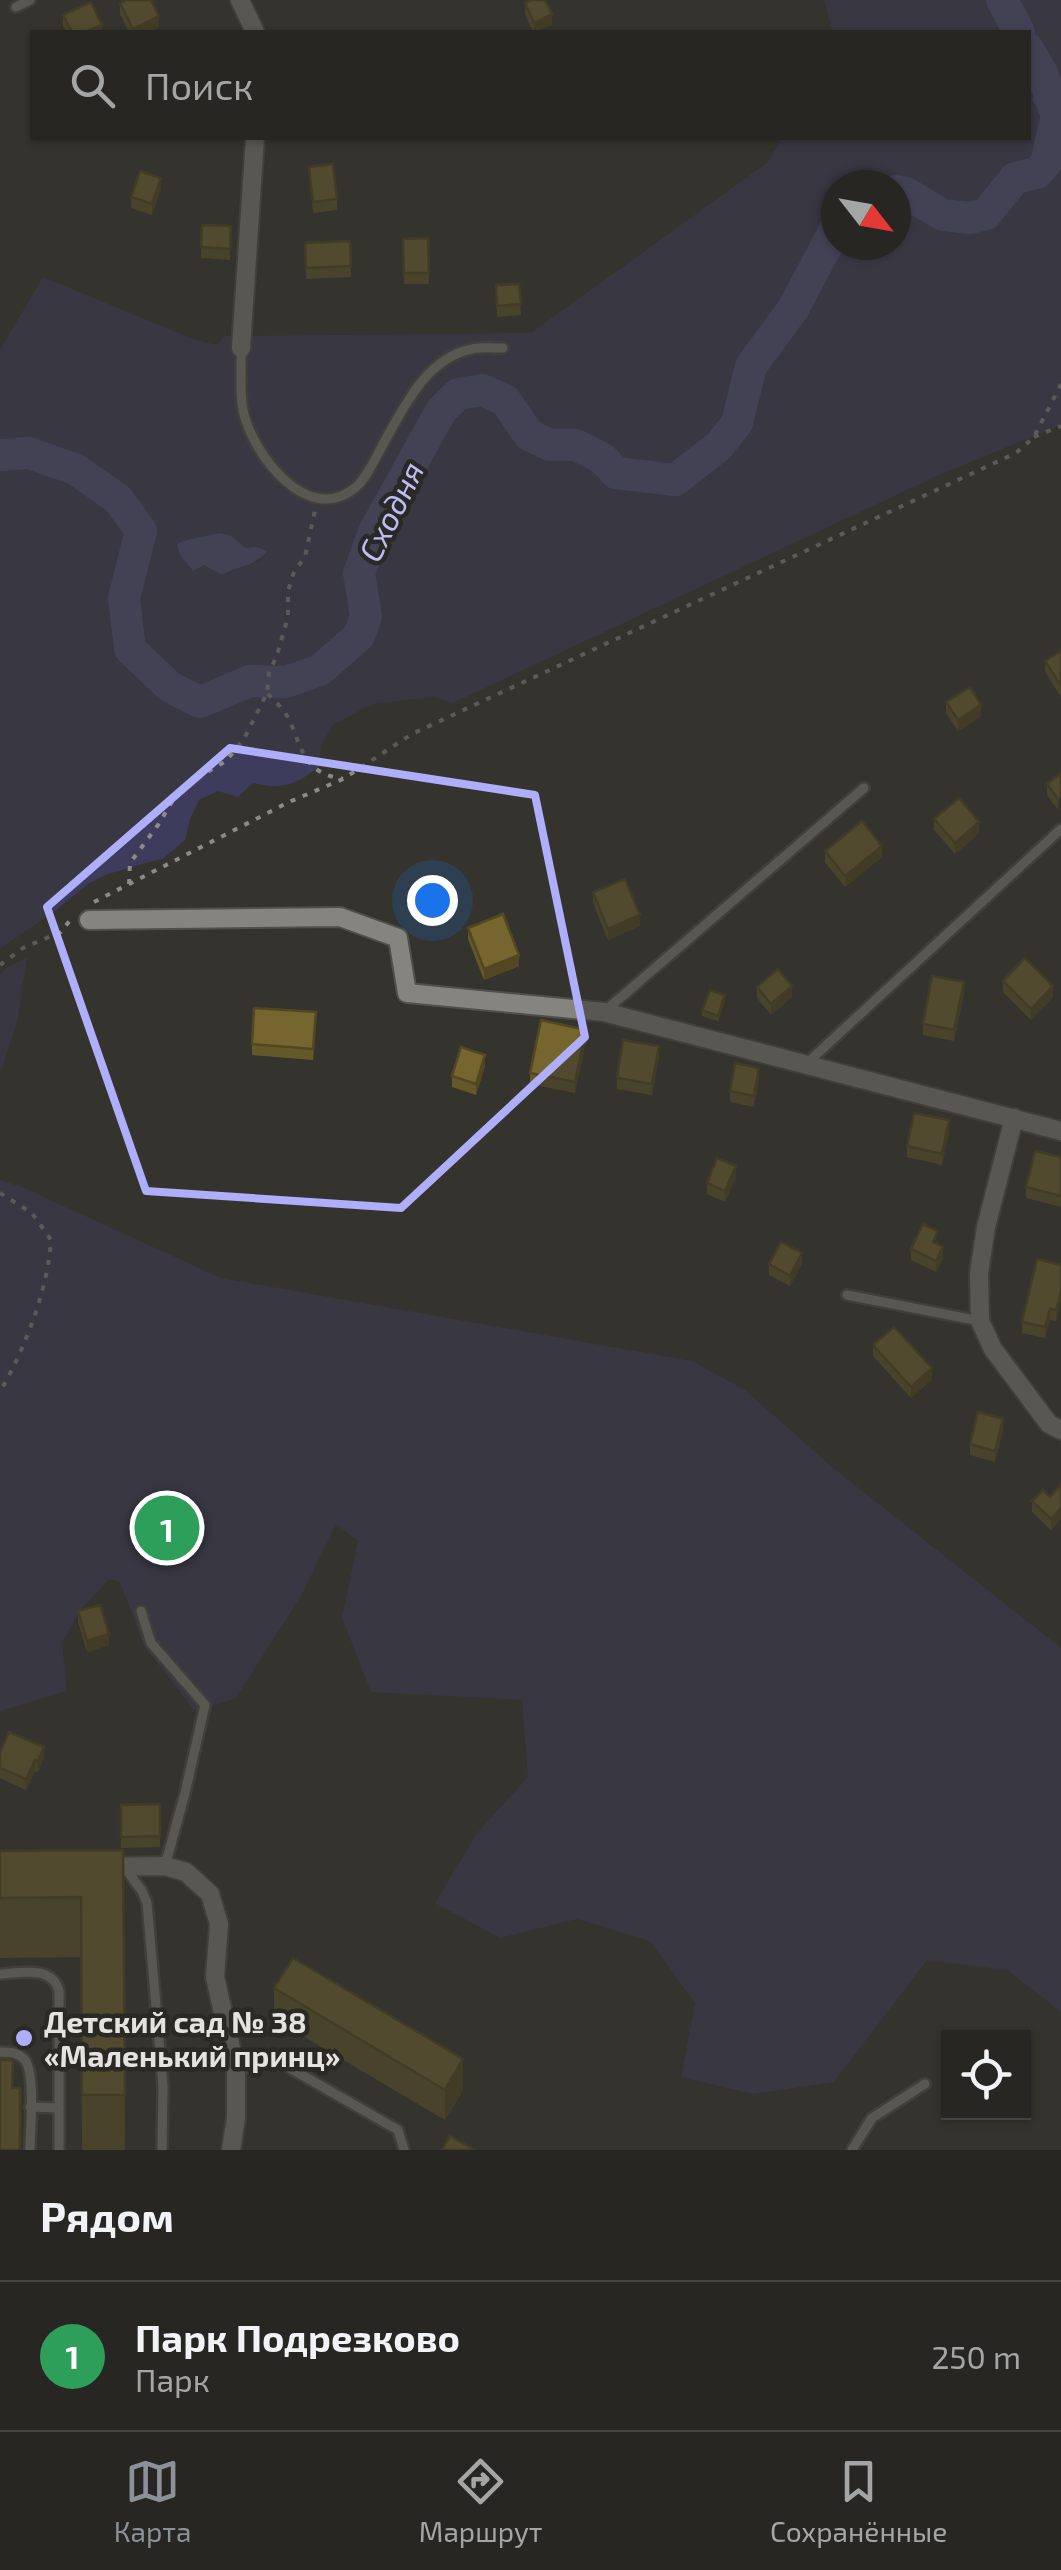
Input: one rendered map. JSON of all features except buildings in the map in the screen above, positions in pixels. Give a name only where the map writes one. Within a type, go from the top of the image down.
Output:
[{"type":"street","points":[[240,0],[254,30]]},
{"type":"street","points":[[241,348],[255,140]]},
{"type":"street","points":[[87,911],[340,917],[398,938],[407,993],[604,1012],[1061,1131]]},
{"type":"street","points":[[1014,1118],[986,1228],[979,1274],[980,1320],[994,1349],[1050,1424],[1061,1430]]},
{"type":"street","points":[[88,1867],[165,1866],[186,1872],[210,1894],[219,1924],[216,1977],[236,2070],[232,2150]]},
{"type":"lane","points":[[16,7],[30,0]]},
{"type":"lane","points":[[241,348],[243,409],[254,443],[272,470],[296,490],[316,497],[339,497],[356,486],[424,378],[450,358],[472,349],[503,348]]},
{"type":"lane","points":[[604,1012],[864,788]]},
{"type":"lane","points":[[806,1064],[1061,829]]},
{"type":"lane","points":[[848,1295],[980,1320]]},
{"type":"lane","points":[[141,1610],[151,1642],[205,1705],[165,1866]]},
{"type":"lane","points":[[123,1866],[147,1903],[163,2086],[162,2150]]},
{"type":"lane","points":[[0,1974],[40,1973],[50,1975],[56,1982],[59,2150]]},
{"type":"lane","points":[[0,2052],[16,2054],[30,2070],[30,2150]]},
{"type":"lane","points":[[236,2070],[274,2059],[398,2130],[404,2150]]},
{"type":"lane","points":[[852,2150],[872,2118],[925,2084]]},
{"type":"lane","points":[[30,2107],[59,2108]]},
{"type":"path","points":[[0,965],[23,948],[61,932],[129,884],[289,802],[343,779],[412,734],[1016,454],[1034,436],[1061,384]]},
{"type":"path","points":[[1034,436],[1061,426]]},
{"type":"path","points":[[129,884],[130,863],[175,797],[189,783],[226,761],[244,738],[267,693],[269,673],[288,617],[288,591],[304,556],[316,497]]},
{"type":"path","points":[[267,693],[292,725],[295,738],[313,768],[343,779]]},
{"type":"path","points":[[0,1193],[32,1213],[51,1240],[39,1302],[15,1365],[0,1392]]},
{"type":"highlighted area","points":[[230,748],[535,795],[585,1037],[401,1208],[146,1191],[47,907]]},
{"type":"shaded area","points":[[824,0],[1061,0],[1061,78],[1048,75],[1042,111],[1047,132],[1039,165],[1052,162],[1052,150],[1061,130],[1061,425],[939,475],[453,703],[434,697],[372,704],[333,725],[321,745],[319,767],[310,773],[281,786],[253,783],[238,797],[218,791],[199,800],[185,840],[164,858],[89,883],[0,949],[0,350],[43,277],[193,339],[217,345],[224,336],[531,333],[768,162],[781,140],[1031,140],[1031,30],[832,30]],"holes":[[[219,533],[230,535],[246,548],[257,547],[261,560],[222,575],[204,565],[192,570],[180,555],[187,539]]]},
{"type":"shaded area","points":[[1048,75],[1061,78],[1061,130],[1048,168],[1039,165],[1045,124],[1032,100],[1038,80]]},
{"type":"shaded area","points":[[219,533],[230,535],[246,548],[267,551],[252,563],[222,575],[204,565],[193,571],[180,555],[177,544]]},
{"type":"shaded area","points":[[27,957],[18,1019],[0,1075],[0,974]]},
{"type":"shaded area","points":[[0,1180],[221,1278],[692,1361],[745,1390],[832,1467],[1061,1648],[1061,2012],[1007,1970],[927,1960],[834,2082],[753,2094],[681,2077],[695,2003],[650,1941],[577,1919],[500,1938],[435,1903],[477,1833],[528,1777],[522,1700],[371,1692],[342,1618],[358,1541],[336,1524],[301,1596],[235,1699],[194,1710],[144,1646],[120,1582],[109,1579],[80,1611],[62,1643],[67,1691],[0,1711]]},
{"type":"waterway","name":"Сходня","points":[[1002,0],[1018,30]]},
{"type":"waterway","name":"Сходня","points":[[911,196],[943,215],[970,218],[986,214],[1015,178],[1037,173],[1046,163],[1057,116],[1031,54]]},
{"type":"waterway","name":"Сходня","points":[[0,455],[29,453],[75,469],[118,499],[141,531],[124,598],[130,649],[170,687],[200,702],[250,681],[286,682],[320,670],[359,636],[366,616],[359,573],[375,530],[441,411],[458,394],[482,390],[505,400],[529,435],[550,445],[576,445],[602,458],[616,473],[675,480],[719,446],[737,423],[751,366],[793,309],[821,256]]},
{"type":"place","name":"Парк Подрезково","points":[[167,1528]]},
{"type":"place","name":"Детский сад № 38 «Маленький принц»","points":[[24,2038]]}]
